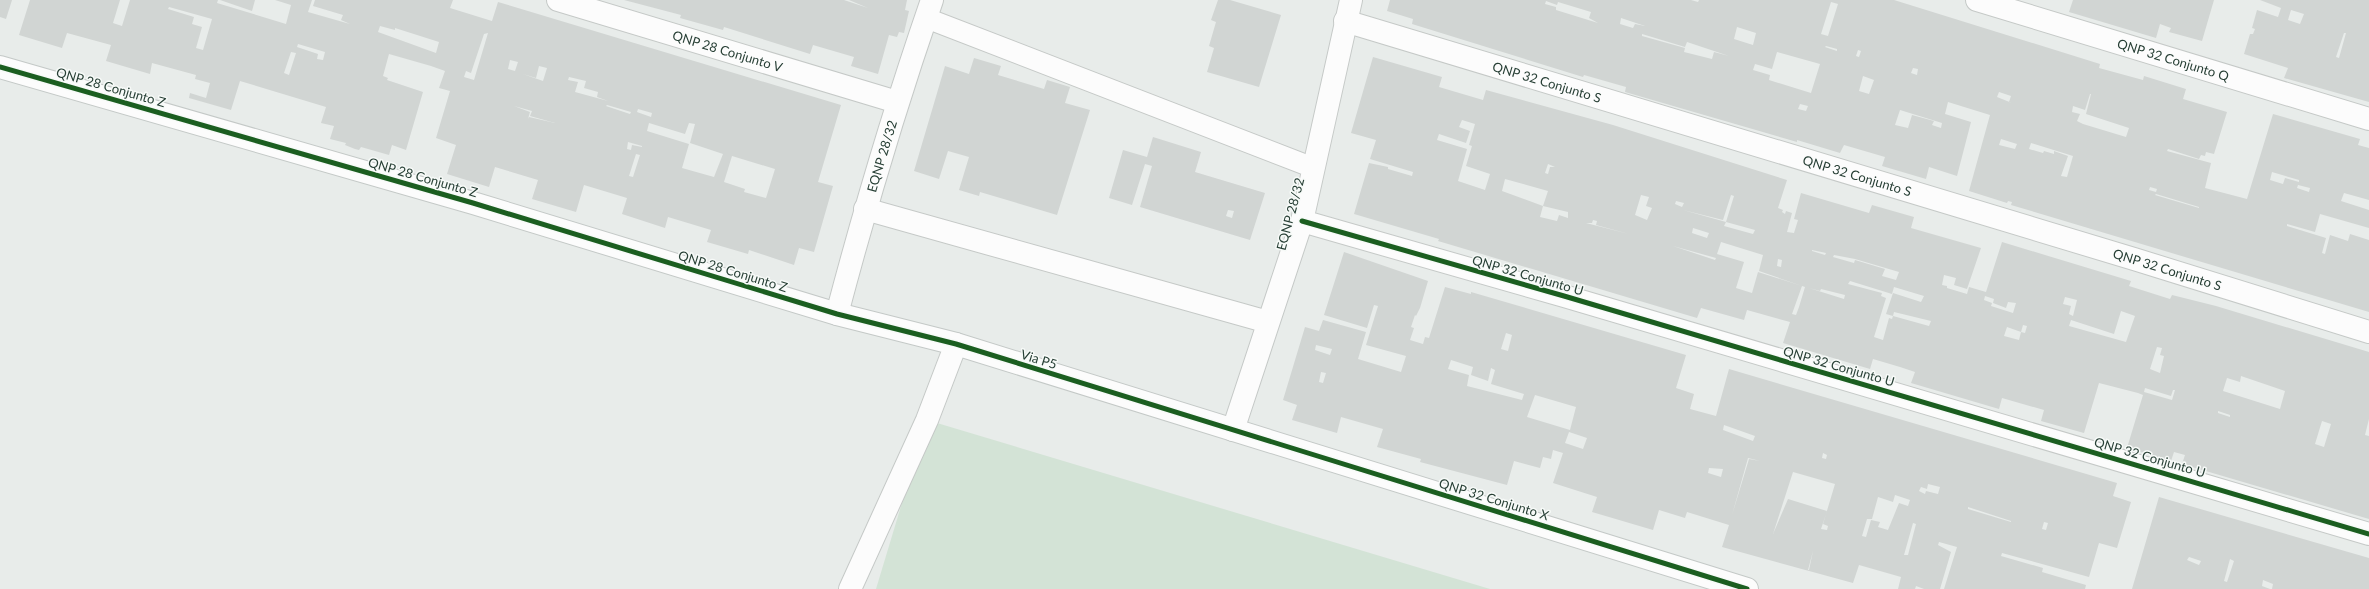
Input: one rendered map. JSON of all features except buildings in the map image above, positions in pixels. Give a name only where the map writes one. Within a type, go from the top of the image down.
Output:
[{"type":"street","name":"QNP 28 Conjunto V","points":[[558,0],[897,102]]},
{"type":"street","name":"EQNP 28/32","points":[[1233,430],[1302,221],[1345,21],[1351,0]]},
{"type":"street","name":"QNP 32 Conjunto Q","points":[[1977,0],[2369,119]]},
{"type":"street","name":"EQNP 28/32","points":[[838,314],[865,209],[897,102],[929,9]]},
{"type":"street","name":"QNP 32 Conjunto S","points":[[1345,21],[2134,259],[2369,332]]},
{"type":"street","name":"QNP 28 Conjunto Z","points":[[0,67],[473,203],[838,314]]},
{"type":"street","points":[[865,209],[1268,322]]},
{"type":"street","name":"QNP 32 Conjunto U","points":[[1302,221],[1572,298],[2369,534]]},
{"type":"street","name":"Via P5","points":[[838,314],[956,344],[1233,430]]},
{"type":"street","points":[[850,589],[927,420],[956,344]]},
{"type":"street","name":"QNP 32 Conjunto X","points":[[1233,430],[1747,589]]},
{"type":"lane","points":[[929,9],[1314,168]]},
{"type":"green space","points":[[927,420],[1490,589],[876,589]]},
{"type":"cycle path","points":[[0,67],[473,203],[837,314],[956,344],[1747,589]]},
{"type":"cycle path","points":[[1302,221],[1564,296],[2369,534]]}]
